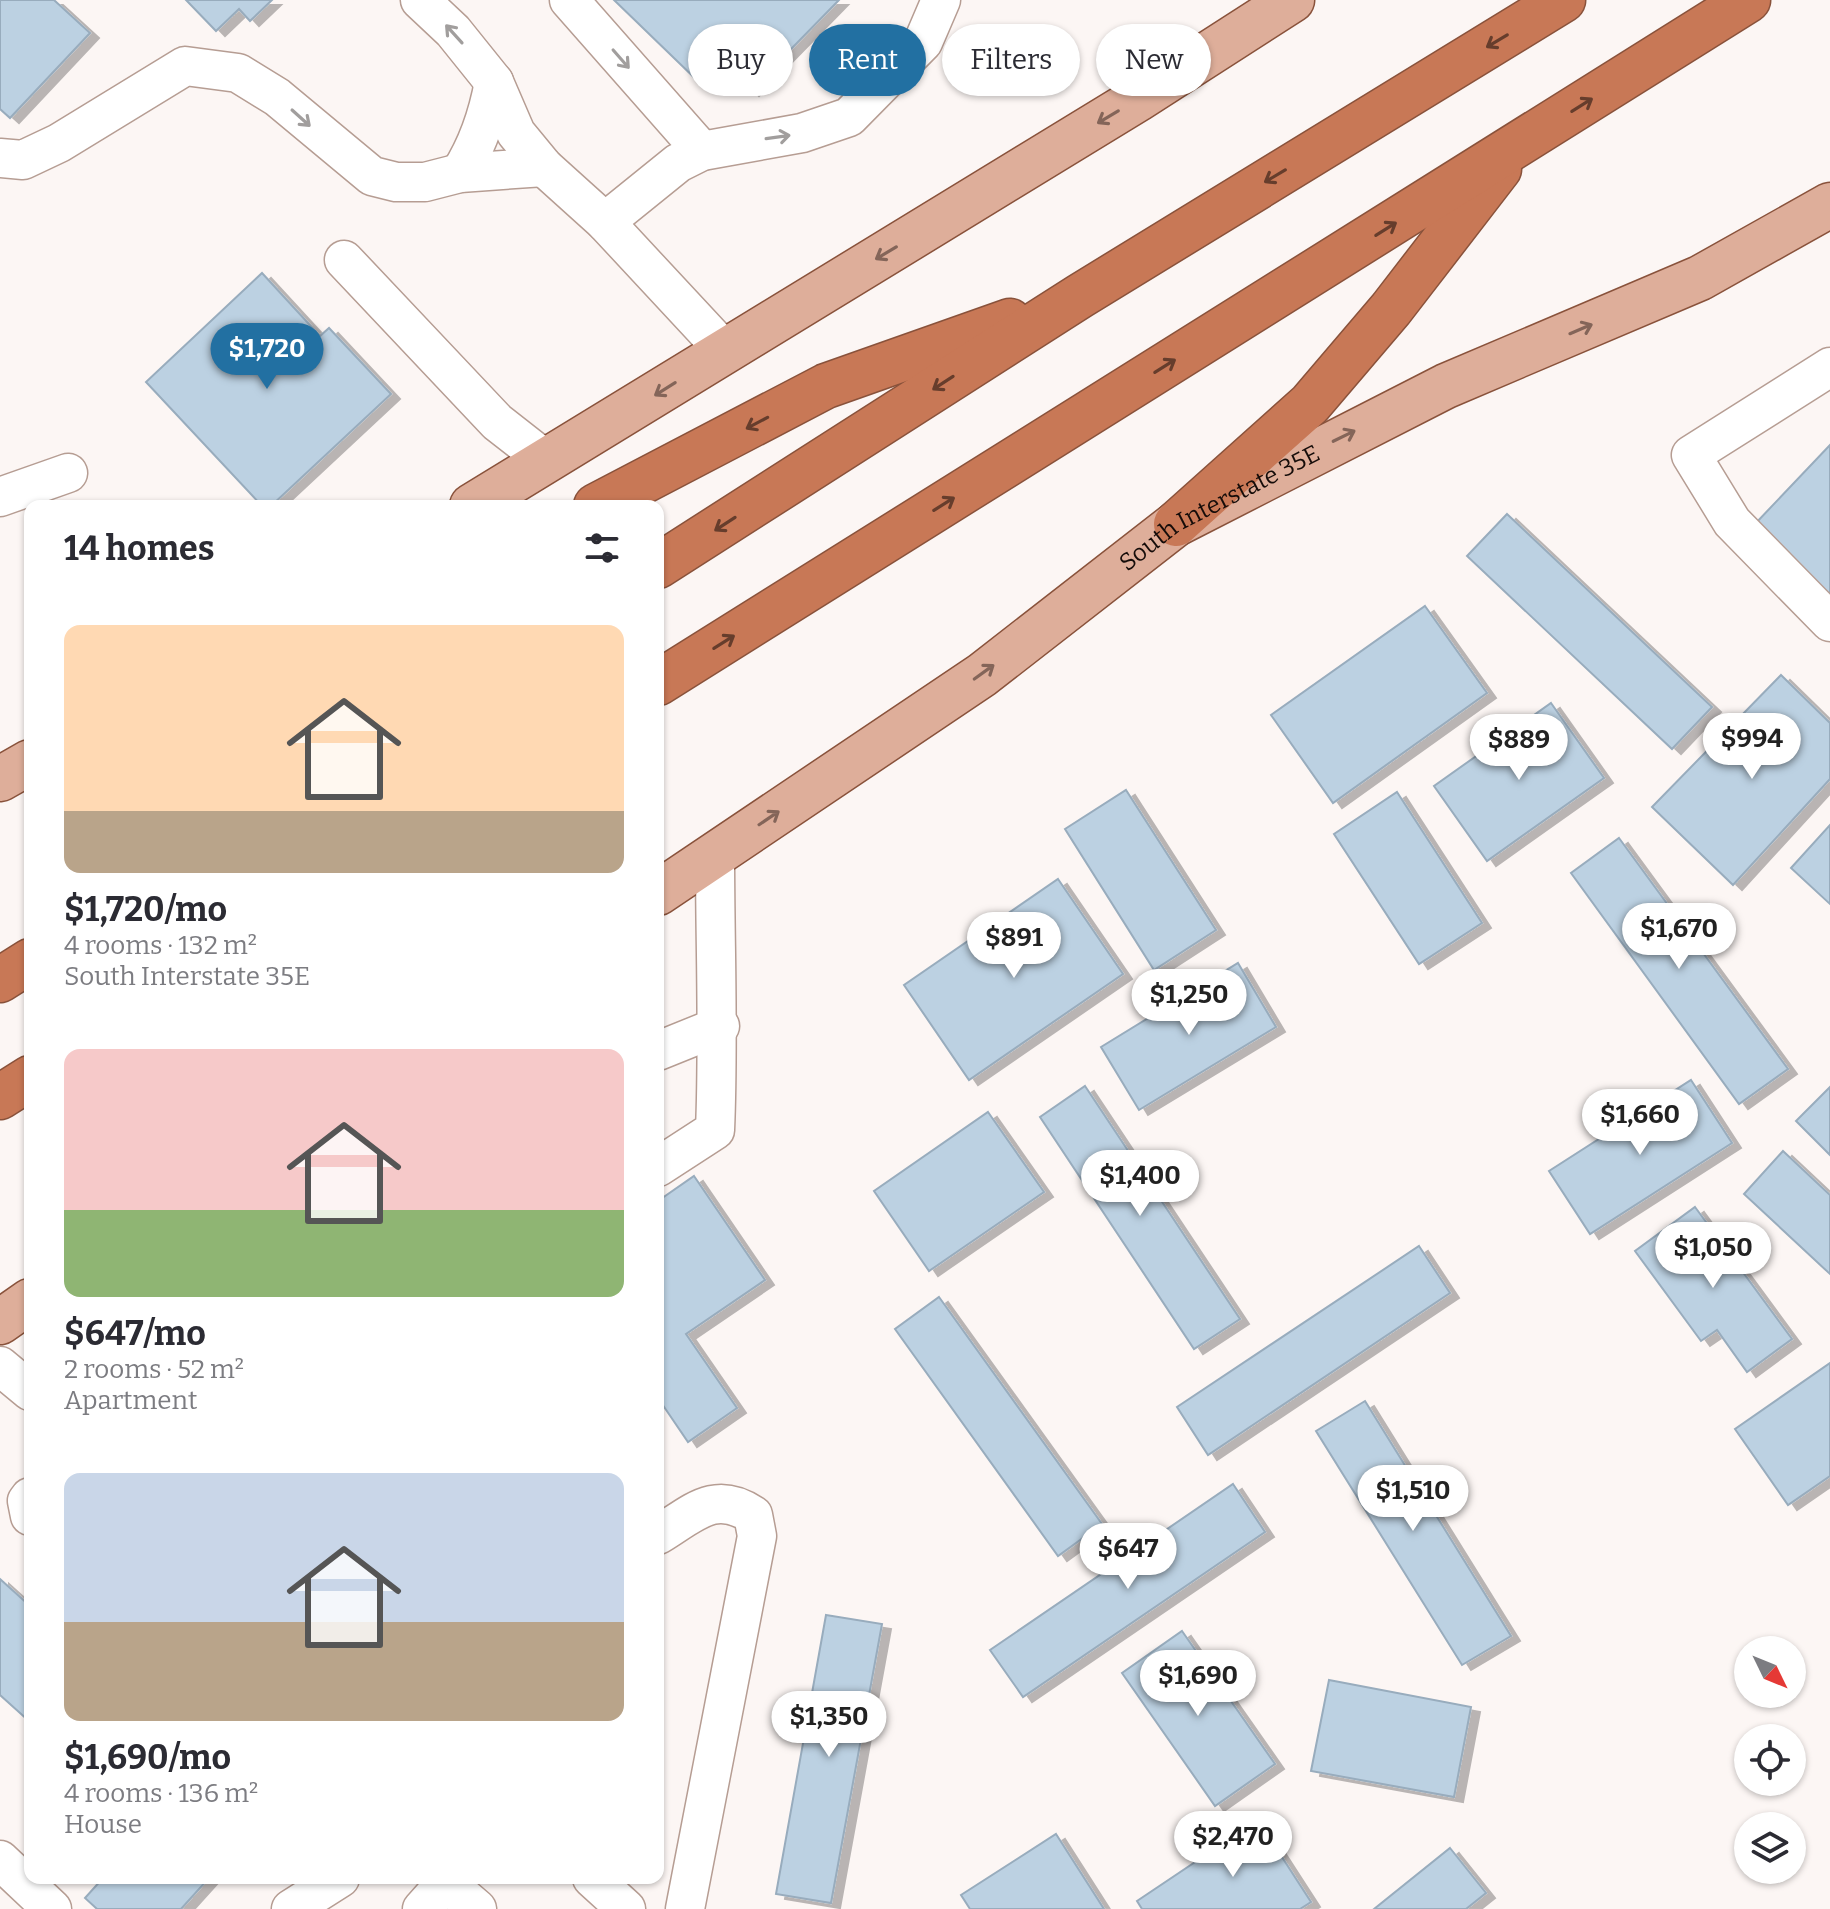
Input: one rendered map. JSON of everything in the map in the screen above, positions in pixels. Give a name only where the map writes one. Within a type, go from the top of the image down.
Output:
[{"type":"highway","points":[[664,562],[1080,296],[1563,0]]},
{"type":"highway","points":[[664,679],[1748,0]]},
{"type":"highway","points":[[1176,524],[1310,404],[1391,309],[1516,147]]},
{"type":"highway","points":[[608,500],[826,386],[1080,296]]},
{"type":"highway","points":[[0,980],[24,965]]},
{"type":"highway","points":[[0,1097],[24,1082]]},
{"type":"main road","points":[[482,500],[1283,3]]},
{"type":"main road","name":"South Interstate 35E","points":[[664,889],[982,675],[1176,524],[1446,386],[1700,278],[1830,205]]},
{"type":"main road","points":[[0,779],[24,765]]},
{"type":"main road","points":[[0,1322],[24,1305]]},
{"type":"lane","points":[[420,0],[453,31],[494,82],[516,133],[544,167],[605,222],[725,351]]},
{"type":"lane","points":[[569,0],[702,151]]},
{"type":"lane","points":[[605,222],[678,163],[702,151],[802,133],[849,117],[923,42],[941,0]]},
{"type":"lane","points":[[0,158],[23,160],[59,143],[185,66],[238,73],[277,97],[335,149],[372,176],[396,182],[425,182],[460,173],[544,167]]},
{"type":"lane","points":[[460,173],[473,153],[490,109],[494,82]]},
{"type":"lane","points":[[344,260],[497,422],[548,462]]},
{"type":"lane","points":[[1830,367],[1691,455],[1732,522],[1830,622]]},
{"type":"lane","points":[[0,497],[68,473]]},
{"type":"lane","points":[[664,1163],[715,1130],[720,1026],[715,992],[715,854]]},
{"type":"lane","points":[[664,1049],[720,1026]]},
{"type":"lane","points":[[0,1366],[24,1386]]},
{"type":"lane","points":[[664,1531],[709,1504],[734,1502],[753,1515],[757,1536],[685,1909]]},
{"type":"lane","points":[[0,1860],[24,1878]]},
{"type":"lane","points":[[293,1897],[325,1884]]},
{"type":"lane","points":[[599,1884],[626,1909]]},
{"type":"lane","points":[[436,1890],[477,1909]]},
{"type":"building","points":[[0,0],[54,0],[90,33],[10,118],[0,109]]},
{"type":"building","points":[[186,0],[272,0],[250,21],[239,9],[216,31]]},
{"type":"building","points":[[614,0],[839,0],[816,24],[809,24],[809,31],[793,47],[793,24],[688,24],[688,72]]},
{"type":"building","points":[[262,273],[320,336],[329,328],[391,394],[277,500],[256,500],[146,382]]},
{"type":"building","points":[[1830,445],[1830,598],[1754,525]]},
{"type":"building","points":[[1507,514],[1712,707],[1672,749],[1467,556]]},
{"type":"building","points":[[1425,606],[1487,693],[1333,803],[1271,715]]},
{"type":"building","points":[[1781,675],[1830,723],[1830,779],[1733,885],[1652,807]]},
{"type":"building","points":[[1551,703],[1604,778],[1487,861],[1434,786]]},
{"type":"building","points":[[1126,790],[1216,930],[1154,970],[1065,829]]},
{"type":"building","points":[[1397,792],[1482,923],[1419,964],[1334,834]]},
{"type":"building","points":[[1830,825],[1830,904],[1791,868]]},
{"type":"building","points":[[1619,838],[1788,1069],[1739,1104],[1571,873]]},
{"type":"building","points":[[1058,879],[1123,974],[969,1080],[904,985]]},
{"type":"building","points":[[1238,963],[1276,1027],[1139,1110],[1101,1047]]},
{"type":"building","points":[[1691,1080],[1732,1143],[1590,1234],[1549,1171]]},
{"type":"building","points":[[1085,1086],[1240,1319],[1194,1349],[1040,1117]]},
{"type":"building","points":[[1830,1087],[1830,1155],[1796,1121]]},
{"type":"building","points":[[988,1112],[1044,1192],[929,1271],[874,1191]]},
{"type":"building","points":[[1783,1151],[1830,1195],[1830,1274],[1744,1194]]},
{"type":"building","points":[[694,1176],[765,1280],[686,1334],[737,1408],[688,1442],[664,1407],[664,1197]]},
{"type":"building","points":[[1695,1207],[1792,1339],[1747,1372],[1717,1330],[1701,1341],[1635,1251]]},
{"type":"building","points":[[1419,1246],[1450,1293],[1208,1455],[1177,1407]]},
{"type":"building","points":[[939,1297],[1102,1524],[1058,1556],[895,1329]]},
{"type":"building","points":[[1830,1363],[1830,1476],[1788,1505],[1735,1429]]},
{"type":"building","points":[[1365,1401],[1511,1636],[1462,1665],[1316,1431]]},
{"type":"building","points":[[1233,1484],[1265,1532],[1023,1697],[990,1650]]},
{"type":"building","points":[[0,1579],[24,1601],[24,1717],[0,1695]]},
{"type":"building","points":[[826,1615],[882,1624],[831,1903],[776,1894]]},
{"type":"building","points":[[1182,1631],[1275,1764],[1215,1806],[1122,1673]]},
{"type":"building","points":[[1329,1680],[1471,1707],[1454,1797],[1311,1771]]},
{"type":"building","points":[[1258,1820],[1311,1902],[1300,1909],[1142,1909],[1137,1901]]},
{"type":"building","points":[[1056,1834],[1104,1909],[970,1909],[961,1895]]},
{"type":"building","points":[[1450,1848],[1486,1893],[1466,1909],[1374,1909]]},
{"type":"building","points":[[98,1884],[204,1884],[181,1909],[97,1909],[85,1898]]}]
